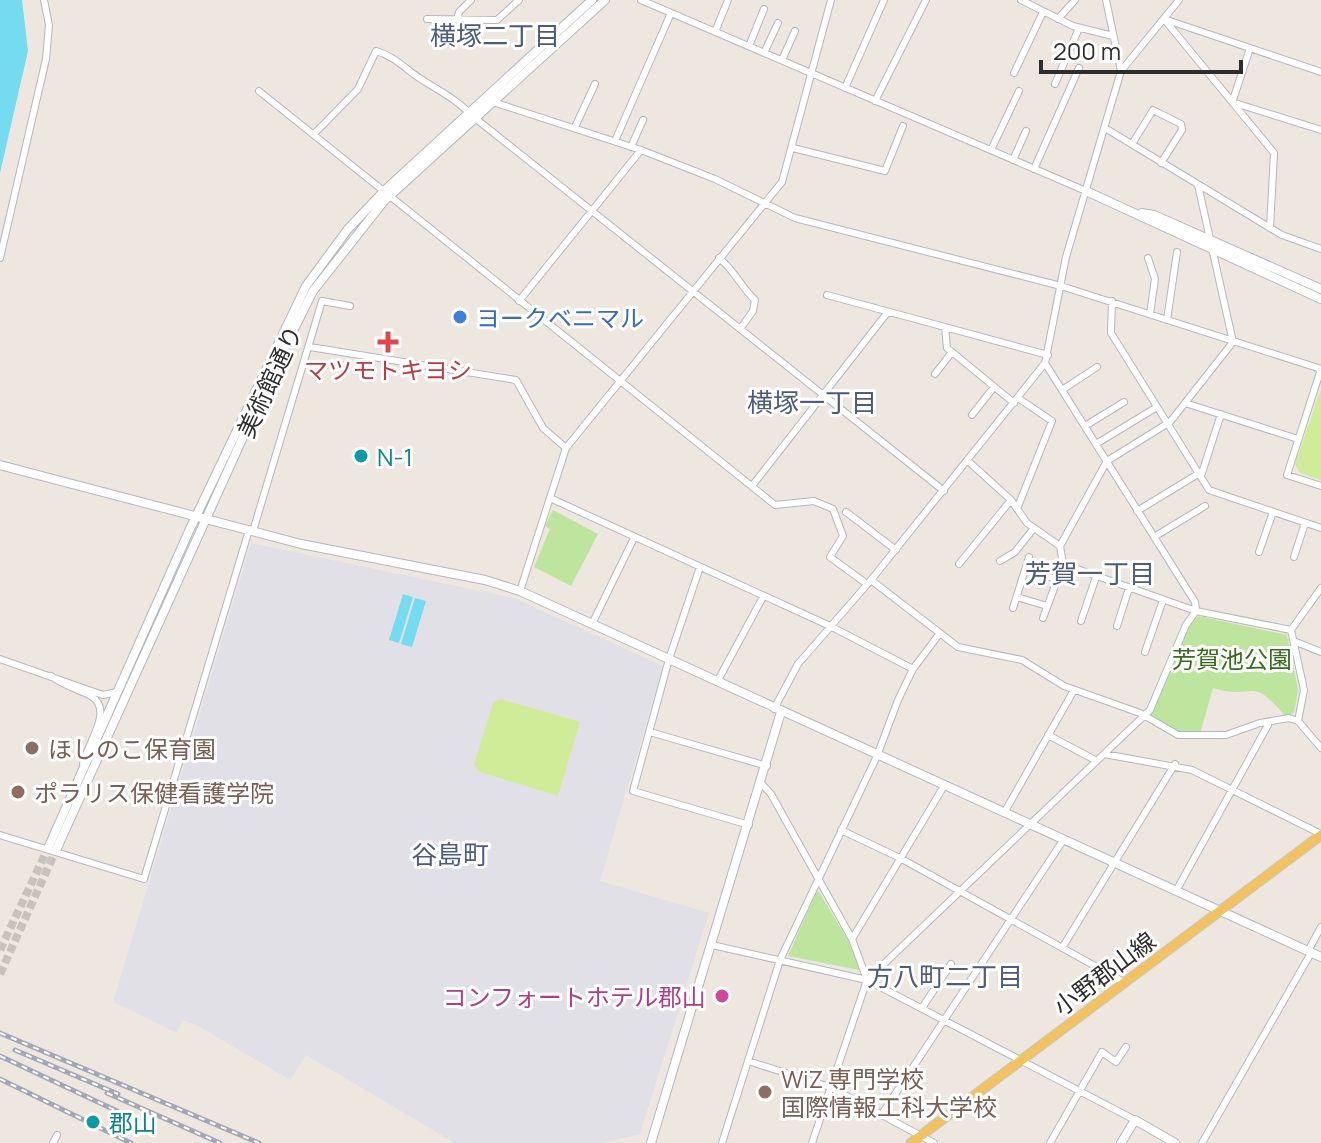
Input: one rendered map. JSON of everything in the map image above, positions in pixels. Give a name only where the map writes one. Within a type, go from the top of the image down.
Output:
[{"type":"main road","name":"小野郡山線","points":[[911,1143],[1321,835]]},
{"type":"street","points":[[0,258],[46,59],[49,25],[44,0]]},
{"type":"street","points":[[457,20],[459,12],[471,0]]},
{"type":"street","points":[[427,19],[497,20],[519,0]]},
{"type":"street","name":"美術館通り","points":[[202,516],[53,847],[83,770],[202,516],[300,313],[331,264],[386,193],[592,0]]},
{"type":"street","name":"美術館通り","points":[[472,115],[493,102],[605,0]]},
{"type":"street","points":[[641,0],[1321,289]]},
{"type":"street","points":[[715,32],[728,0]]},
{"type":"street","points":[[520,591],[566,448],[782,182],[831,0]]},
{"type":"street","points":[[845,88],[884,0]]},
{"type":"street","points":[[875,101],[926,0]]},
{"type":"street","points":[[1058,19],[1075,0]]},
{"type":"street","points":[[1106,0],[1121,71]]},
{"type":"street","points":[[651,1143],[767,766],[778,711],[798,664],[896,550],[1047,359],[1061,286],[1121,71],[1179,0]]},
{"type":"street","points":[[1026,1],[1079,28],[1113,36]]},
{"type":"street","points":[[749,46],[764,9]]},
{"type":"street","points":[[1014,73],[1043,12]]},
{"type":"street","points":[[615,141],[671,13]]},
{"type":"street","points":[[1164,19],[1320,69]]},
{"type":"street","points":[[1164,19],[1274,153],[1270,228]]},
{"type":"street","points":[[764,53],[778,23]]},
{"type":"street","points":[[1055,84],[1079,28]]},
{"type":"street","points":[[782,60],[795,31]]},
{"type":"street","points":[[1234,101],[1250,48]]},
{"type":"street","points":[[314,134],[358,89],[377,51],[455,97],[472,115],[944,491]]},
{"type":"street","points":[[1034,169],[1079,68]]},
{"type":"street","points":[[575,127],[595,84]]},
{"type":"street","points":[[259,91],[775,505],[814,501],[833,509],[843,536],[830,557],[958,647],[1022,660],[1074,690],[1144,715],[1184,736],[1226,735],[1260,723],[1268,725],[1289,718],[1298,721],[1319,746]]},
{"type":"street","points":[[991,150],[1019,91]]},
{"type":"street","points":[[1234,101],[1321,130]]},
{"type":"street","points":[[493,102],[641,150],[715,179],[795,218],[1061,286],[1321,369],[1287,475],[1321,486]]},
{"type":"street","points":[[1132,144],[1153,110],[1181,124],[1182,130],[1161,163]]},
{"type":"street","points":[[631,147],[643,120]]},
{"type":"street","points":[[793,148],[885,171],[903,126]]},
{"type":"street","points":[[1105,128],[1270,228],[1321,249]]},
{"type":"street","points":[[1013,160],[1026,131]]},
{"type":"street","points":[[519,301],[641,150]]},
{"type":"street","points":[[1198,185],[1233,342]]},
{"type":"street","points":[[1212,245],[1321,299]]},
{"type":"street","points":[[1167,320],[1177,252]]},
{"type":"street","points":[[719,258],[737,272],[745,292],[755,300],[753,311],[740,329]]},
{"type":"street","points":[[1148,258],[1155,279],[1150,314]]},
{"type":"street","points":[[812,1143],[867,980],[1150,710],[1186,625],[1196,611],[1195,602],[1062,390],[1047,359],[827,295]]},
{"type":"street","points":[[0,835],[144,879],[322,301],[350,306]]},
{"type":"street","points":[[1112,301],[1111,333],[1209,490],[1321,528]]},
{"type":"street","points":[[752,486],[887,313]]},
{"type":"street","points":[[945,327],[947,348],[994,387],[1052,421],[1017,509]]},
{"type":"street","points":[[1043,618],[1063,564],[1060,546],[1107,461],[1167,424],[1233,342]]},
{"type":"street","points":[[310,347],[516,380],[543,428],[566,448]]},
{"type":"street","points":[[935,374],[952,352]]},
{"type":"street","points":[[1062,390],[1097,367]]},
{"type":"street","points":[[972,415],[994,387]]},
{"type":"street","points":[[1085,426],[1124,402]]},
{"type":"street","points":[[1185,403],[1298,439]]},
{"type":"street","points":[[1096,444],[1157,407]]},
{"type":"street","points":[[1137,511],[1200,475],[1221,414]]},
{"type":"street","points":[[968,461],[1011,500],[1034,528],[1060,546]]},
{"type":"street","points":[[0,465],[251,530],[520,591],[1321,957]]},
{"type":"street","points":[[550,498],[830,626],[913,669]]},
{"type":"street","points":[[959,564],[1011,500]]},
{"type":"street","points":[[1154,537],[1205,506]]},
{"type":"street","points":[[846,512],[896,550]]},
{"type":"street","points":[[1259,552],[1273,512]]},
{"type":"street","points":[[1294,557],[1305,523]]},
{"type":"street","points":[[1000,561],[1015,552],[1034,528]]},
{"type":"street","points":[[592,624],[634,538]]},
{"type":"street","points":[[1013,608],[1029,557]]},
{"type":"street","points":[[1063,564],[1196,611],[1291,630]]},
{"type":"street","points":[[700,567],[669,659],[633,791],[749,825]]},
{"type":"street","points":[[1026,570],[1056,579]]},
{"type":"street","points":[[1081,621],[1096,577]]},
{"type":"street","points":[[1117,626],[1129,588]]},
{"type":"street","points":[[1291,630],[1321,588]]},
{"type":"street","points":[[717,682],[763,597]]},
{"type":"street","points":[[1017,597],[1047,606]]},
{"type":"street","points":[[1145,652],[1163,600]]},
{"type":"street","points":[[1291,630],[1304,690],[1298,721]]},
{"type":"street","points":[[722,1143],[780,960],[877,756],[913,669],[940,633]]},
{"type":"street","points":[[1296,642],[1321,652]]},
{"type":"street","points":[[0,659],[106,696],[119,691]]},
{"type":"street","points":[[51,676],[92,697],[100,707],[99,722],[84,758],[83,770]]},
{"type":"street","points":[[1004,813],[1074,690]]},
{"type":"street","points":[[1176,891],[1268,725]]},
{"type":"street","points":[[650,732],[767,766]]},
{"type":"street","points":[[1048,735],[1097,761]]},
{"type":"street","points":[[1319,746],[1321,735]]},
{"type":"street","points":[[1104,754],[1175,764],[1321,835]]},
{"type":"street","points":[[1062,948],[1175,764]]},
{"type":"street","points":[[761,783],[769,790],[852,939],[867,980]]},
{"type":"street","points":[[852,939],[944,786]]},
{"type":"street","points":[[841,830],[900,858],[1124,982]]},
{"type":"street","points":[[882,1114],[1064,839]]},
{"type":"street","points":[[1202,1143],[1310,952],[1321,927]]},
{"type":"street","points":[[712,945],[867,980],[1080,1089],[1175,1143]]},
{"type":"street","points":[[922,1008],[951,964]]},
{"type":"street","points":[[1050,1143],[1102,1052],[1116,1062],[1126,1047]]},
{"type":"street","points":[[748,1061],[830,1087],[934,1143]]},
{"type":"street","points":[[1121,1143],[1135,1120]]},
{"type":"street","points":[[53,1143],[57,1135]]},
{"type":"shaded area","points":[[251,543],[514,598],[663,666],[600,881],[709,913],[640,1134],[602,1143],[455,1143],[306,1055],[290,1080],[198,1026],[183,1020],[177,1033],[113,1002]]},
{"type":"green space","points":[[1321,389],[1321,480],[1300,473],[1295,464]]},
{"type":"green space","points":[[553,510],[598,534],[571,586],[534,567],[550,529],[545,526]]},
{"type":"green space","name":"芳賀池公園","points":[[1198,616],[1287,635],[1298,690],[1294,713],[1285,716],[1274,703],[1258,692],[1213,688],[1200,734],[1178,735],[1149,716],[1190,623]]},
{"type":"green space","points":[[501,699],[580,722],[558,796],[480,772],[474,765],[493,702]]},
{"type":"green space","points":[[816,892],[819,892],[862,964],[859,970],[788,956]]},
{"type":"water","points":[[0,0],[22,0],[28,51],[0,173]]},
{"type":"water","points":[[403,594],[413,597],[399,643],[389,640]]},
{"type":"water","points":[[415,598],[426,601],[412,647],[401,644]]},
{"type":"tunnel","points":[[0,950],[49,846]]},
{"type":"tunnel","points":[[0,974],[57,848]]},
{"type":"railway","points":[[0,1033],[259,1143]]},
{"type":"railway","points":[[15,1050],[118,1094]]},
{"type":"railway","points":[[0,1056],[117,1111]]},
{"type":"railway","points":[[0,1079],[131,1143]]},
{"type":"railway","points":[[107,1093],[220,1143]]},
{"type":"place","name":"ヨークベニマル","points":[[460,317]]},
{"type":"place","name":"マツモトキヨシ","points":[[388,342]]},
{"type":"place","name":"N-1","points":[[361,456]]},
{"type":"place","name":"ほしのこ保育園","points":[[32,748]]},
{"type":"place","name":"ポラリス保健看護学院","points":[[18,792]]},
{"type":"place","name":"コンフォートホテル郡山","points":[[722,996]]},
{"type":"place","name":"WiZ 専門学校 国際情報工科大学校","points":[[765,1092]]},
{"type":"place","name":"郡山","points":[[93,1122]]},
{"type":"district","name":"横塚二丁目","points":[[495,35]]},
{"type":"district","name":"横塚一丁目","points":[[812,402]]},
{"type":"district","name":"芳賀一丁目","points":[[1090,573]]},
{"type":"district","name":"谷島町","points":[[450,854]]},
{"type":"district","name":"方八町二丁目","points":[[945,976]]}]
